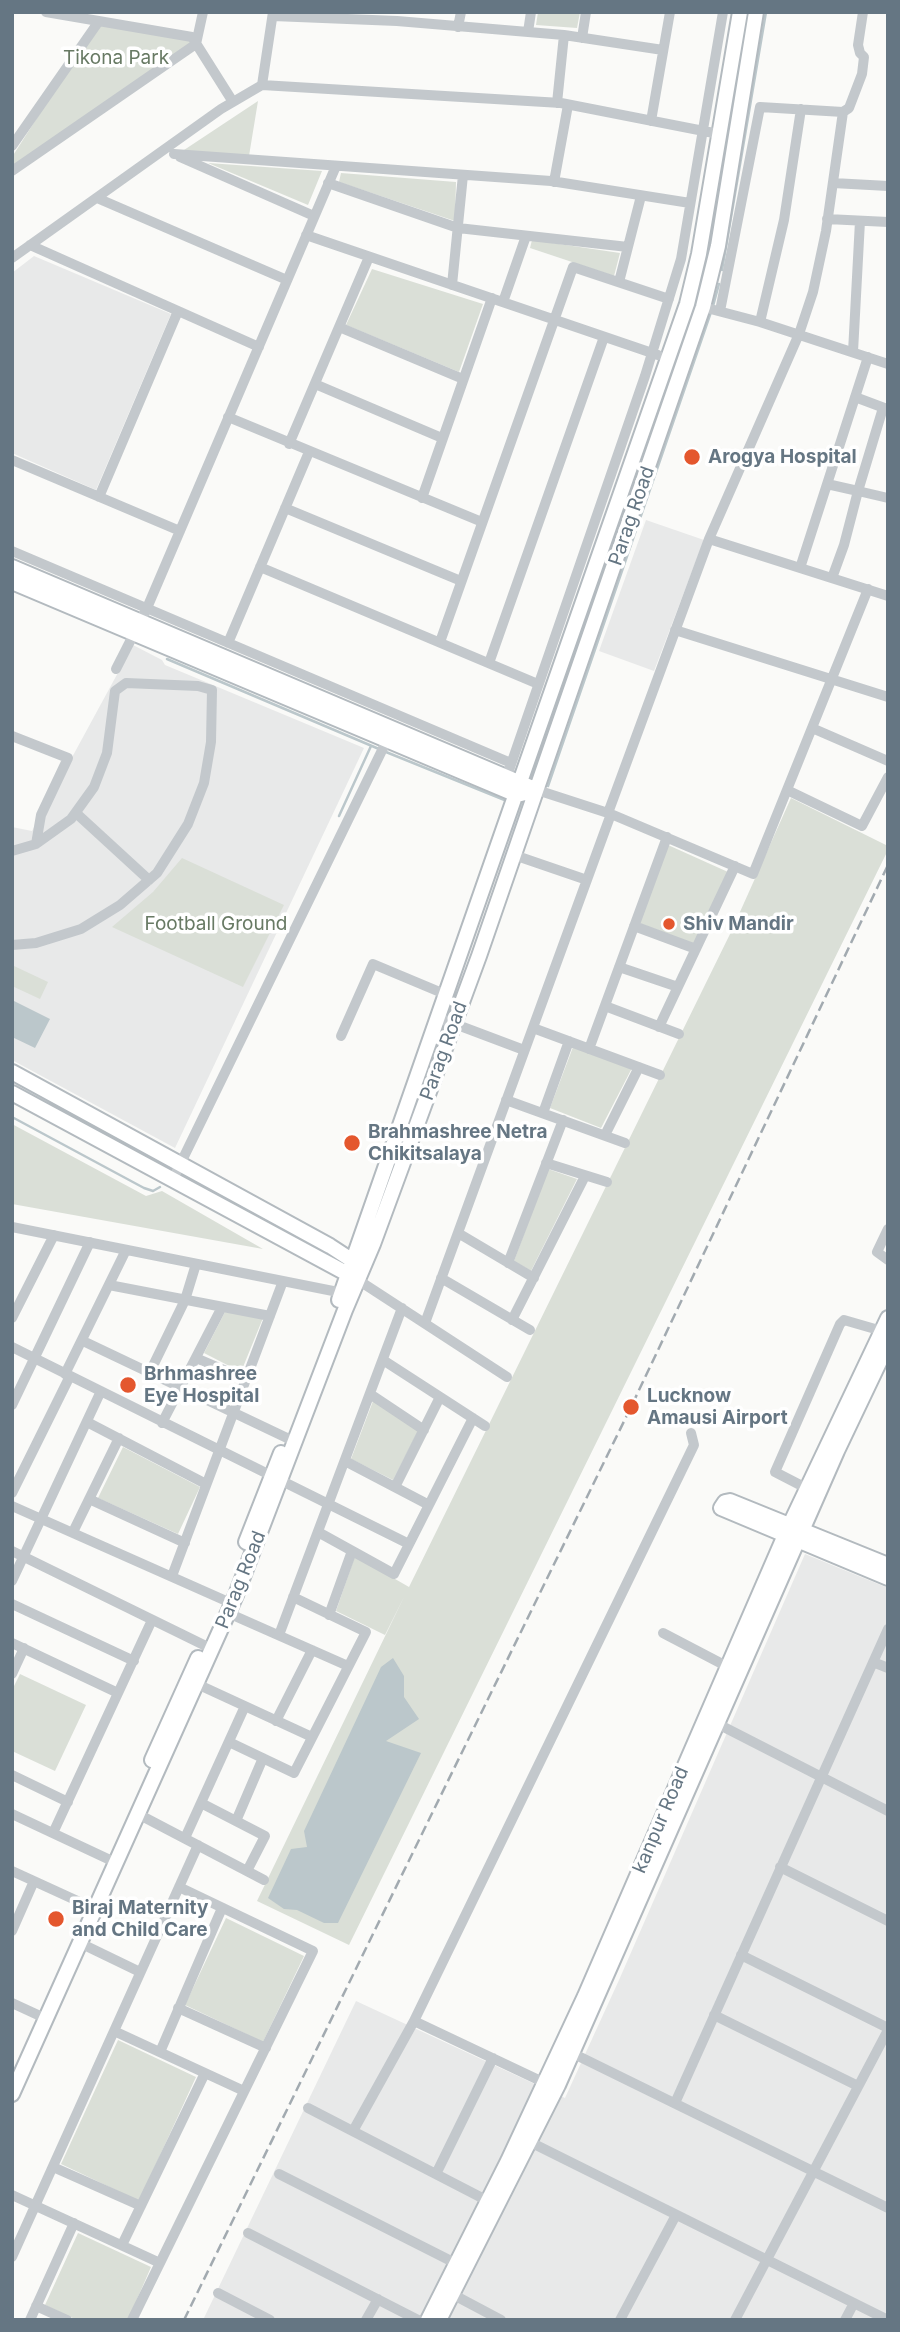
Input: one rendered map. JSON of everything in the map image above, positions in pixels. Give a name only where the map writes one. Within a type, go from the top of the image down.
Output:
[{"type":"street","points":[[46,12],[192,37],[233,102]]},
{"type":"street","points":[[12,171],[196,44],[203,12]]},
{"type":"street","points":[[458,27],[461,12]]},
{"type":"street","points":[[528,32],[531,12]]},
{"type":"street","points":[[582,38],[586,12]]},
{"type":"street","points":[[651,121],[670,12]]},
{"type":"street","points":[[509,770],[653,353],[681,259],[723,12]]},
{"type":"street","name":"Parag Road","points":[[12,2094],[80,1943],[108,1860],[226,1606],[347,1294],[439,1018],[687,304],[695,272],[740,12]]},
{"type":"street","name":"Parag Road","points":[[353,1272],[454,1024],[703,307],[718,246],[756,12]]},
{"type":"street","points":[[425,1323],[709,539],[799,334],[813,292],[844,112],[849,108],[862,74],[864,57],[858,45],[863,12]]},
{"type":"street","points":[[262,85],[273,14],[338,15],[564,35],[663,50]]},
{"type":"street","points":[[12,146],[99,21]]},
{"type":"street","points":[[554,182],[563,104],[564,35]]},
{"type":"street","points":[[12,258],[170,151],[233,102],[262,85],[563,104],[719,134]]},
{"type":"street","points":[[720,311],[760,107],[844,112]]},
{"type":"street","points":[[760,322],[784,220],[801,109]]},
{"type":"street","points":[[170,151],[554,182],[690,203]]},
{"type":"street","points":[[170,151],[314,216]]},
{"type":"street","points":[[733,155],[751,158]]},
{"type":"street","points":[[116,669],[147,608],[335,166]]},
{"type":"street","points":[[452,285],[463,175]]},
{"type":"street","points":[[328,183],[458,228],[628,247]]},
{"type":"street","points":[[833,183],[888,186]]},
{"type":"street","points":[[619,282],[641,196]]},
{"type":"street","points":[[97,198],[287,281]]},
{"type":"street","points":[[827,219],[888,222]]},
{"type":"street","points":[[853,352],[860,221]]},
{"type":"street","points":[[306,235],[668,358]]},
{"type":"street","points":[[503,302],[526,236]]},
{"type":"street","points":[[30,245],[258,347]]},
{"type":"street","points":[[289,444],[369,257]]},
{"type":"street","points":[[440,642],[573,267],[669,299]]},
{"type":"street","points":[[695,272],[727,280]]},
{"type":"street","points":[[422,498],[492,298]]},
{"type":"street","points":[[703,307],[799,334],[888,364]]},
{"type":"street","points":[[99,497],[178,311]]},
{"type":"street","points":[[339,327],[463,379]]},
{"type":"street","points":[[489,663],[604,337]]},
{"type":"street","points":[[800,568],[867,357]]},
{"type":"street","points":[[315,384],[442,438]]},
{"type":"street","points":[[832,578],[886,409],[855,397]]},
{"type":"street","points":[[229,418],[482,522]]},
{"type":"street","points":[[228,643],[309,452]]},
{"type":"street","points":[[12,460],[180,531]]},
{"type":"street","points":[[827,484],[888,498]]},
{"type":"street","points":[[285,508],[461,581]]},
{"type":"street","points":[[709,539],[888,596]]},
{"type":"street","points":[[12,551],[228,643],[509,770],[519,789]]},
{"type":"street","points":[[12,567],[138,628]]},
{"type":"street","points":[[260,567],[538,684]]},
{"type":"street","points":[[12,582],[138,628],[519,789],[537,790],[609,813],[753,874],[868,589]]},
{"type":"street","points":[[675,630],[888,697]]},
{"type":"street","points":[[12,850],[36,844],[71,819],[94,787],[107,753],[115,691],[126,683],[198,686],[212,690],[211,742],[204,783],[188,824],[157,873],[120,905],[81,929],[36,943],[12,945]]},
{"type":"street","points":[[812,728],[888,761]]},
{"type":"street","points":[[390,734],[509,770]]},
{"type":"street","points":[[173,1180],[390,734]]},
{"type":"street","points":[[12,736],[68,758],[41,815],[36,844]]},
{"type":"street","points":[[787,790],[862,826],[888,777]]},
{"type":"street","points":[[76,813],[149,880]]},
{"type":"street","points":[[589,1049],[667,837]]},
{"type":"street","points":[[514,855],[587,880]]},
{"type":"street","points":[[659,1027],[735,866]]},
{"type":"street","points":[[634,926],[696,949]]},
{"type":"street","points":[[341,1036],[373,964],[447,995]]},
{"type":"street","points":[[619,967],[678,987]]},
{"type":"street","points":[[605,1006],[679,1034]]},
{"type":"street","points":[[439,1018],[524,1050]]},
{"type":"street","points":[[533,1028],[660,1075]]},
{"type":"street","points":[[542,1113],[569,1041]]},
{"type":"street","points":[[605,1135],[639,1067]]},
{"type":"street","points":[[12,1072],[181,1164],[353,1272],[402,1308],[507,1377]]},
{"type":"street","points":[[12,1093],[173,1180],[353,1272]]},
{"type":"street","points":[[506,1100],[625,1143]]},
{"type":"street","points":[[508,1263],[563,1120]]},
{"type":"street","points":[[546,1163],[607,1182]]},
{"type":"street","points":[[512,1320],[585,1176]]},
{"type":"street","points":[[888,1229],[877,1252],[888,1260]]},
{"type":"street","points":[[14,1231],[90,1242],[347,1294]]},
{"type":"street","points":[[458,1233],[534,1278]]},
{"type":"street","points":[[12,1318],[54,1236]]},
{"type":"street","points":[[12,1405],[16,1387],[35,1359],[90,1242]]},
{"type":"street","points":[[12,1493],[126,1250]]},
{"type":"street","points":[[150,1372],[185,1300],[196,1264]]},
{"type":"street","points":[[441,1278],[530,1330]]},
{"type":"street","points":[[173,1576],[283,1281]]},
{"type":"street","points":[[109,1285],[270,1315]]},
{"type":"street","name":"Parag Road","points":[[276,1478],[287,1438],[347,1294]]},
{"type":"street","points":[[162,1423],[222,1307]]},
{"type":"street","points":[[279,1635],[402,1308]]},
{"type":"street","points":[[439,2320],[452,2294],[461,2266],[524,2139],[572,2053],[712,1721],[886,1331],[845,1320],[840,1324],[775,1472],[806,1488]]},
{"type":"street","name":"kanpur Road","points":[[428,2320],[461,2266],[488,2201],[524,2139],[545,2083],[712,1721],[728,1667],[794,1533],[806,1488],[886,1331]]},
{"type":"street","points":[[83,1341],[287,1438]]},
{"type":"street","points":[[12,1347],[409,1544]]},
{"type":"street","points":[[196,1358],[245,1379]]},
{"type":"street","points":[[383,1360],[485,1426]]},
{"type":"street","points":[[12,1581],[101,1391]]},
{"type":"street","points":[[370,1394],[424,1430]]},
{"type":"street","points":[[395,1487],[440,1397]]},
{"type":"street","points":[[317,1532],[394,1574],[473,1418]]},
{"type":"street","points":[[86,1422],[206,1484]]},
{"type":"street","points":[[353,2132],[414,2021],[694,1445],[691,1433]]},
{"type":"street","points":[[73,1532],[119,1438]]},
{"type":"street","points":[[345,1461],[429,1505]]},
{"type":"street","points":[[89,1499],[185,1543]]},
{"type":"street","points":[[12,1506],[173,1576],[279,1635],[348,1666]]},
{"type":"street","points":[[794,1533],[885,1566]]},
{"type":"street","points":[[12,1551],[208,1647]]},
{"type":"street","points":[[329,1615],[352,1551]]},
{"type":"street","points":[[229,1742],[294,1773],[366,1632],[293,1597]]},
{"type":"street","points":[[12,1604],[134,1661]]},
{"type":"street","points":[[53,1833],[152,1620]]},
{"type":"street","points":[[675,2103],[888,1629]]},
{"type":"street","points":[[663,1633],[728,1667]]},
{"type":"street","points":[[12,1643],[118,1693]]},
{"type":"street","name":"Parag Road","points":[[12,2071],[138,1814],[197,1684],[208,1647]]},
{"type":"street","points":[[12,1674],[24,1648]]},
{"type":"street","points":[[276,1721],[312,1650]]},
{"type":"street","points":[[873,1662],[888,1668]]},
{"type":"street","points":[[197,1684],[312,1737]]},
{"type":"street","points":[[185,1838],[245,1706]]},
{"type":"street","points":[[712,1721],[888,1811]]},
{"type":"street","points":[[236,1821],[263,1758]]},
{"type":"street","points":[[12,1776],[68,1802]]},
{"type":"street","points":[[201,1803],[265,1836],[247,1871]]},
{"type":"street","points":[[12,1814],[108,1860]]},
{"type":"street","points":[[138,1814],[264,1880]]},
{"type":"street","points":[[12,2257],[198,1845]]},
{"type":"street","points":[[780,1867],[888,1921]]},
{"type":"street","points":[[12,1871],[91,1908]]},
{"type":"street","points":[[12,1931],[34,1881]]},
{"type":"street","points":[[132,2320],[313,1951],[179,1887]]},
{"type":"street","points":[[160,2052],[222,1908]]},
{"type":"street","points":[[80,1943],[141,1972]]},
{"type":"street","points":[[735,2320],[888,2029],[741,1955]]},
{"type":"street","points":[[12,2003],[38,2015]]},
{"type":"street","points":[[178,2008],[266,2048]]},
{"type":"street","points":[[714,2015],[858,2086]]},
{"type":"street","points":[[414,2021],[545,2083]]},
{"type":"street","points":[[114,2031],[244,2091]]},
{"type":"street","points":[[572,2053],[888,2208]]},
{"type":"street","points":[[436,2174],[493,2058]]},
{"type":"street","points":[[122,2245],[205,2073]]},
{"type":"street","points":[[308,2108],[488,2201]]},
{"type":"street","points":[[524,2139],[888,2320]]},
{"type":"street","points":[[53,2167],[141,2206]]},
{"type":"street","points":[[279,2174],[461,2266]]},
{"type":"street","points":[[12,2195],[160,2263]]},
{"type":"street","points":[[620,2320],[676,2215]]},
{"type":"street","points":[[30,2320],[74,2223]]},
{"type":"street","points":[[248,2233],[418,2320]]},
{"type":"street","points":[[218,2293],[253,2316],[270,2320]]},
{"type":"street","points":[[452,2294],[501,2320]]},
{"type":"street","points":[[366,2320],[377,2299]]},
{"type":"street","points":[[845,2320],[854,2303]]},
{"type":"street","points":[[36,2306],[67,2320]]},
{"type":"shaded area","points":[[34,256],[171,314],[96,490],[12,453],[12,273]]},
{"type":"shaded area","points":[[646,520],[704,540],[654,671],[599,651]]},
{"type":"shaded area","points":[[133,645],[162,660],[165,665],[364,748],[175,1148],[12,1060],[12,827],[32,831]]},
{"type":"shaded area","points":[[12,1000],[50,1019],[35,1048],[12,1037]]},
{"type":"shaded area","points":[[805,1554],[888,1588],[888,2320],[203,2320],[356,2001],[565,2098]]},
{"type":"shaded area","points":[[393,1658],[404,1676],[404,1697],[419,1719],[386,1741],[421,1753],[338,1923],[324,1923],[297,1910],[284,1909],[268,1898],[291,1849],[307,1847],[304,1831],[381,1667]]},
{"type":"green space","points":[[538,12],[580,12],[577,28],[536,25]]},
{"type":"green space","name":"Tikona Park","points":[[99,21],[194,40],[12,171],[12,157]]},
{"type":"green space","points":[[258,101],[249,156],[181,152]]},
{"type":"green space","points":[[208,163],[322,171],[308,205]]},
{"type":"green space","points":[[341,173],[456,182],[455,221],[339,182]]},
{"type":"green space","points":[[532,240],[620,253],[614,276],[530,248]]},
{"type":"green space","points":[[372,269],[483,304],[459,372],[346,325]]},
{"type":"green space","points":[[791,798],[888,846],[888,850],[349,1945],[257,1901],[404,1597],[385,1635],[336,1611],[355,1556],[409,1587],[731,932]]},
{"type":"green space","points":[[668,845],[728,872],[695,944],[639,923]]},
{"type":"green space","name":"Football Ground","points":[[182,858],[284,905],[243,987],[112,927],[153,892]]},
{"type":"green space","points":[[14,966],[48,982],[40,999],[12,986]]},
{"type":"green space","points":[[573,1047],[632,1068],[601,1128],[550,1108]]},
{"type":"green space","points":[[12,1124],[146,1196],[162,1191],[263,1249],[12,1204]]},
{"type":"green space","points":[[548,1169],[577,1179],[531,1271],[514,1261]]},
{"type":"green space","points":[[225,1312],[263,1318],[241,1372],[204,1353]]},
{"type":"green space","points":[[373,1401],[418,1431],[393,1480],[351,1459]]},
{"type":"green space","points":[[123,1447],[200,1487],[178,1534],[98,1498]]},
{"type":"green space","points":[[20,1674],[86,1705],[55,1771],[12,1751],[12,1690]]},
{"type":"green space","points":[[226,1918],[304,1956],[263,2042],[185,2005]]},
{"type":"green space","points":[[118,2040],[196,2077],[139,2201],[61,2164]]},
{"type":"green space","points":[[78,2233],[151,2267],[128,2320],[77,2320],[45,2305]]},
{"type":"waterway","points":[[722,270],[766,12]]},
{"type":"waterway","points":[[713,306],[719,284]]},
{"type":"waterway","points":[[548,786],[711,312]]},
{"type":"waterway","points":[[167,659],[379,749]]},
{"type":"waterway","points":[[339,816],[371,746]]},
{"type":"waterway","points":[[386,752],[507,801]]},
{"type":"waterway","points":[[12,1117],[144,1188],[153,1191],[160,1187]]},
{"type":"railway","points":[[184,2320],[631,1407],[888,865]]},
{"type":"place","name":"Arogya Hospital","points":[[692,457]]},
{"type":"place","name":"Shiv Mandir","points":[[669,924]]},
{"type":"place","name":"Brahmashree Netra Chikitsalaya","points":[[352,1143]]},
{"type":"place","name":"Brhmashree Eye Hospital","points":[[128,1385]]},
{"type":"place","name":"Lucknow Amausi Airport","points":[[631,1407]]},
{"type":"place","name":"Biraj Maternity and Child Care","points":[[56,1919]]}]
